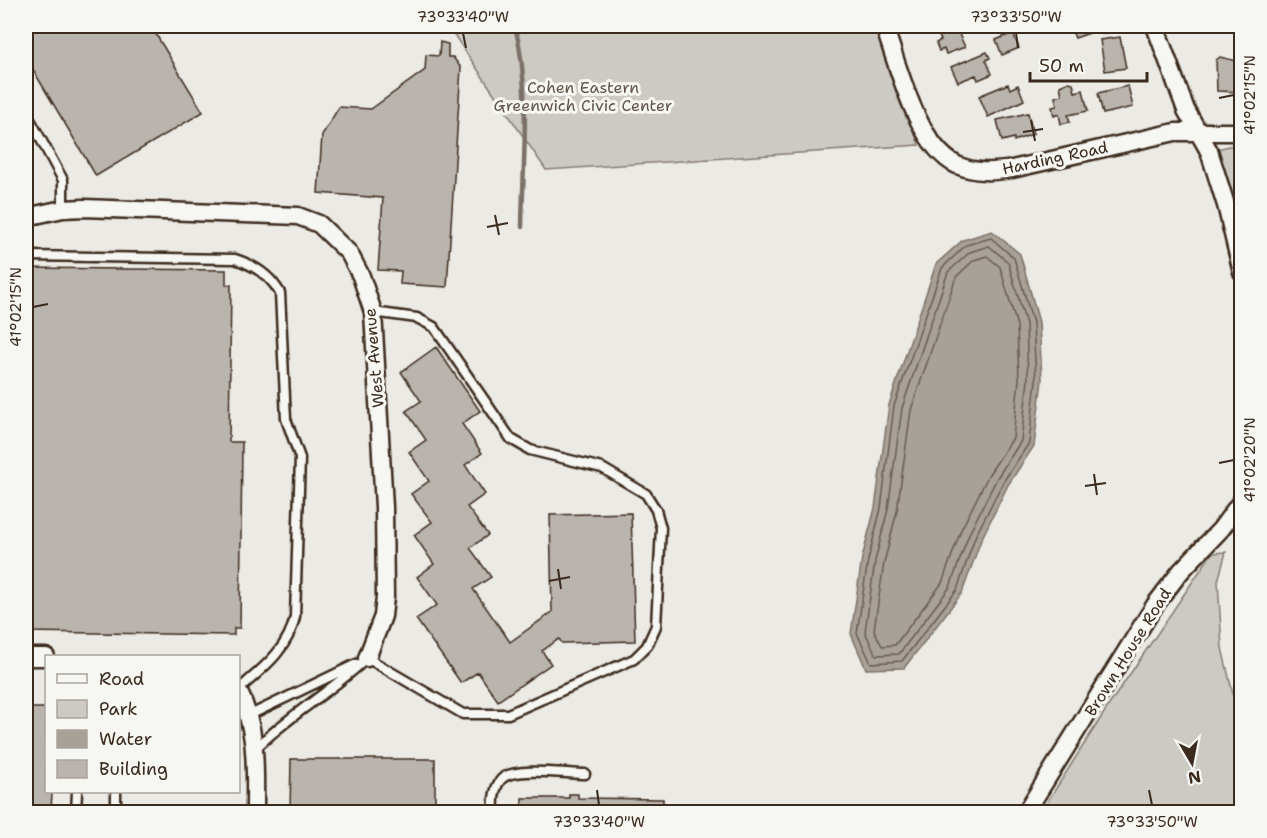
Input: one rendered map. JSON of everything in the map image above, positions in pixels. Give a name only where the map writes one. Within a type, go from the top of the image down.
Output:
[{"type":"street","name":"Harding Road","points":[[884,26],[928,137],[944,156],[966,168],[984,171],[1012,169],[1157,135],[1242,132]]},
{"type":"street","points":[[1155,26],[1186,110],[1209,151],[1223,194],[1242,272]]},
{"type":"street","name":"West Avenue","points":[[26,217],[63,209],[298,216],[319,224],[349,252],[361,276],[373,312],[384,507],[385,597],[383,616],[367,658]]},
{"type":"street","name":"Brown House Road","points":[[1026,813],[1155,604],[1181,571],[1221,529],[1242,500]]},
{"type":"street","points":[[26,657],[45,657]]},
{"type":"street","points":[[240,694],[250,716],[255,749],[255,813]]},
{"type":"lane","points":[[26,112],[63,180],[63,209]]},
{"type":"lane","points":[[26,256],[235,259],[253,265],[280,293],[286,419],[300,458],[295,618],[292,631],[276,657],[240,688]]},
{"type":"lane","points":[[367,658],[463,714],[483,716],[508,714],[547,698],[634,659],[647,646],[656,626],[661,528],[656,510],[646,494],[602,468],[530,450],[511,439],[434,327],[417,318],[373,312]]},
{"type":"lane","points":[[250,716],[367,658]]},
{"type":"lane","points":[[255,749],[273,731],[339,684],[367,658]]},
{"type":"lane","points":[[494,813],[497,786],[504,777],[517,773],[585,774]]},
{"type":"lane","points":[[76,793],[76,813]]},
{"type":"lane","points":[[116,793],[116,813]]},
{"type":"green space","name":"Cohen Eastern Greenwich Civic Center","points":[[448,26],[875,26],[919,145],[546,170]]},
{"type":"green space","points":[[1241,143],[1241,273],[1209,151]]},
{"type":"green space","points":[[1226,552],[1218,581],[1222,648],[1241,728],[1241,812],[1041,812],[1109,705],[1212,553]]},
{"type":"water","points":[[992,231],[1020,254],[1039,322],[1042,380],[1034,446],[1008,485],[981,540],[962,593],[904,668],[866,669],[851,634],[862,558],[875,508],[889,405],[936,264],[963,240]]},
{"type":"building","points":[[26,26],[151,26],[203,112],[96,176],[26,58]]},
{"type":"building","points":[[1070,26],[1121,27],[1103,34],[1101,29],[1075,38]]},
{"type":"building","points":[[959,27],[961,31],[958,32],[965,47],[946,54],[944,49],[939,51],[936,43],[941,40],[938,34]]},
{"type":"building","points":[[1013,33],[1019,48],[1002,55],[996,40]]},
{"type":"building","points":[[1120,37],[1126,68],[1105,71],[1100,40]]},
{"type":"building","points":[[440,42],[448,44],[448,57],[453,57],[461,68],[447,287],[400,284],[401,271],[378,270],[383,198],[318,193],[322,135],[339,107],[371,109],[425,70],[426,55],[439,56]]},
{"type":"building","points":[[987,52],[990,58],[986,60],[992,74],[978,80],[976,75],[958,82],[951,67]]},
{"type":"building","points":[[1238,53],[1242,53],[1242,92],[1217,91],[1216,60],[1220,57],[1237,61]]},
{"type":"building","points":[[1069,82],[1073,83],[1075,92],[1083,90],[1088,111],[1068,115],[1070,122],[1061,124],[1059,114],[1054,116],[1052,107],[1057,106],[1055,97],[1062,95],[1060,86]]},
{"type":"building","points":[[1008,84],[1010,89],[1018,85],[1024,100],[988,117],[979,96]]},
{"type":"building","points":[[1128,86],[1133,107],[1103,114],[1098,93]]},
{"type":"building","points":[[1028,113],[1033,134],[1014,141],[1014,138],[1002,141],[997,120]]},
{"type":"building","points":[[26,268],[226,270],[226,285],[231,285],[229,442],[242,442],[240,628],[234,628],[234,635],[26,632]]},
{"type":"building","points":[[436,347],[480,411],[462,424],[482,453],[465,465],[485,494],[467,507],[488,535],[470,548],[491,577],[473,589],[510,642],[552,612],[550,515],[631,513],[635,641],[562,643],[559,639],[542,651],[551,664],[498,701],[478,672],[461,683],[416,619],[437,605],[417,577],[434,564],[414,535],[432,522],[411,494],[429,481],[409,452],[426,440],[406,411],[421,401],[401,372]]},
{"type":"building","points":[[26,708],[45,708],[45,793],[52,793],[51,812],[26,812]]},
{"type":"building","points":[[291,759],[435,759],[435,812],[290,812]]},
{"type":"building","points":[[569,794],[578,794],[578,798],[663,799],[663,812],[522,812],[522,798],[569,798]]},
{"type":"waterway","points":[[515,26],[525,100],[522,227]]}]
